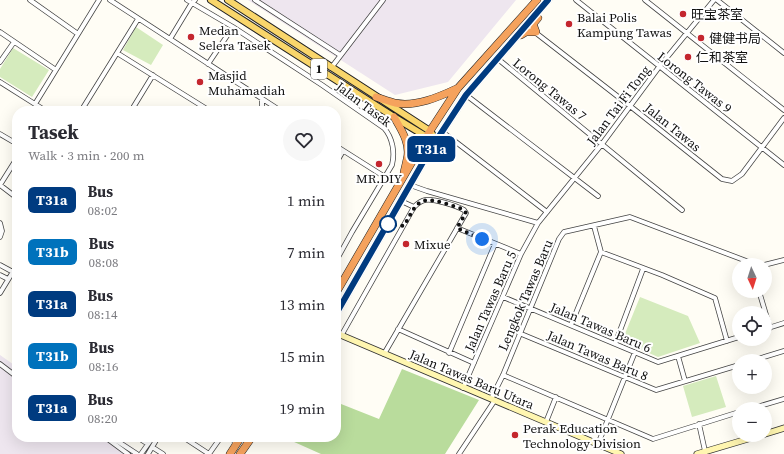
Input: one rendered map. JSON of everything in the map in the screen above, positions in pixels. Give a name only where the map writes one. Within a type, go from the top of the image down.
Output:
[{"type":"highway","points":[[341,283],[429,134],[458,88],[537,0]]},
{"type":"highway","points":[[527,26],[527,17],[541,0]]},
{"type":"highway","points":[[341,305],[435,142],[466,95],[478,79],[498,59],[549,0]]},
{"type":"highway","points":[[517,37],[526,32],[536,32],[533,24],[546,8],[549,0]]},
{"type":"highway","points":[[483,60],[496,51],[519,27],[523,25],[527,26]]},
{"type":"highway","points":[[376,97],[406,104],[439,97],[458,88]]},
{"type":"highway","points":[[394,117],[403,134],[408,152],[403,178]]},
{"type":"highway","points":[[341,290],[348,285],[368,251],[373,245],[376,244]]},
{"type":"highway","points":[[230,454],[238,442]]},
{"type":"highway","points":[[240,454],[248,442]]},
{"type":"main road","name":"1","points":[[211,0],[394,117],[429,134]]},
{"type":"main road","name":"1","points":[[228,0],[376,97],[429,134],[435,142]]},
{"type":"street","points":[[30,0],[78,34]]},
{"type":"street","points":[[35,104],[99,0]]},
{"type":"street","points":[[110,0],[273,106]]},
{"type":"street","points":[[255,0],[340,56]]},
{"type":"street","points":[[331,68],[383,0]]},
{"type":"street","name":"Lorong Tawas 9","points":[[576,0],[784,165]]},
{"type":"street","points":[[645,0],[784,110]]},
{"type":"street","points":[[716,0],[784,53]]},
{"type":"street","name":"Jalan Tai Fi Tong","points":[[538,223],[602,144],[687,33],[716,0]]},
{"type":"street","points":[[170,39],[191,2]]},
{"type":"street","name":"Jalan Tasek","points":[[191,2],[233,27],[322,85],[384,128],[391,141],[393,157],[392,165],[341,252]]},
{"type":"street","points":[[84,106],[138,19]]},
{"type":"street","name":"Jalan Tawas","points":[[527,26],[722,179],[732,182],[742,174],[763,148]]},
{"type":"street","points":[[208,64],[233,27]]},
{"type":"street","points":[[0,32],[56,70]]},
{"type":"street","points":[[0,62],[14,42]]},
{"type":"street","points":[[117,53],[202,106]]},
{"type":"street","name":"Lorong Tawas 7","points":[[498,59],[682,210]]},
{"type":"street","points":[[135,106],[153,75]]},
{"type":"street","points":[[0,82],[38,106]]},
{"type":"street","points":[[466,95],[598,196]]},
{"type":"street","points":[[262,99],[262,106]]},
{"type":"street","points":[[763,148],[784,118]]},
{"type":"street","points":[[0,134],[12,141]]},
{"type":"street","points":[[435,142],[439,141],[445,134],[548,212]]},
{"type":"street","points":[[341,154],[343,151],[385,177]]},
{"type":"street","points":[[12,166],[0,185],[12,194]]},
{"type":"street","points":[[410,185],[538,223]]},
{"type":"street","points":[[341,332],[414,208],[422,201],[429,199],[462,209],[466,213],[384,354]]},
{"type":"street","points":[[401,201],[414,208]]},
{"type":"street","name":"Lengkok Tawas Baru","points":[[459,454],[493,400],[519,333],[564,232],[630,217],[738,258]]},
{"type":"street","points":[[0,223],[2,231],[0,237]]},
{"type":"street","name":"Jalan Tawas Baru 5","points":[[463,388],[521,254],[538,223]]},
{"type":"street","points":[[571,326],[601,252],[594,226]]},
{"type":"street","points":[[457,228],[521,254]]},
{"type":"street","points":[[449,353],[495,244]]},
{"type":"street","points":[[601,252],[715,298],[727,341]]},
{"type":"street","points":[[772,263],[784,260]]},
{"type":"street","points":[[0,265],[12,271]]},
{"type":"street","points":[[615,344],[643,269]]},
{"type":"street","points":[[0,293],[12,273]]},
{"type":"street","points":[[0,275],[8,279]]},
{"type":"street","name":"Jalan Tawas Baru 6","points":[[503,297],[658,362],[732,339]]},
{"type":"street","points":[[772,327],[784,323]]},
{"type":"street","points":[[398,329],[474,363]]},
{"type":"street","name":"Jalan Tawas Baru 8","points":[[519,333],[656,390],[732,367]]},
{"type":"street","name":"Jalan Tawas Baru Utara","points":[[341,336],[598,444],[608,452],[619,454]]},
{"type":"street","points":[[772,355],[784,351]]},
{"type":"street","points":[[598,444],[635,352]]},
{"type":"street","points":[[678,356],[685,381]]},
{"type":"street","points":[[0,364],[12,373]]},
{"type":"street","points":[[502,375],[653,439],[732,414]]},
{"type":"street","points":[[546,422],[556,397]]},
{"type":"street","points":[[772,403],[784,399]]},
{"type":"street","points":[[699,424],[706,453]]},
{"type":"street","points":[[772,432],[784,428]]},
{"type":"street","points":[[112,442],[128,454]]},
{"type":"street","points":[[119,442],[137,454]]},
{"type":"street","points":[[144,442],[163,454]]},
{"type":"street","points":[[148,454],[151,442]]},
{"type":"street","points":[[141,454],[154,442]]},
{"type":"street","points":[[191,442],[209,454],[217,442]]},
{"type":"street","points":[[235,442],[235,446]]},
{"type":"street","points":[[697,454],[706,453],[740,442]]},
{"type":"shaded area","points":[[248,0],[516,0],[448,82],[395,95]]},
{"type":"shaded area","points":[[0,355],[12,363],[12,442],[124,442],[142,454],[0,454]]},
{"type":"green space","points":[[136,27],[163,45],[151,65],[123,50]]},
{"type":"green space","points":[[13,48],[49,70],[32,97],[0,77],[0,69]]},
{"type":"green space","points":[[640,297],[688,316],[700,343],[658,357],[622,341]]},
{"type":"green space","points":[[402,369],[479,400],[445,454],[321,454],[294,442],[341,442],[341,404],[379,419]]},
{"type":"green space","points":[[716,376],[726,407],[692,417],[683,386]]},
{"type":"bus line","name":"T31a","points":[[341,305],[430,150],[466,95],[478,79],[498,59],[548,0]]},
{"type":"place","name":"旺宝茶室","points":[[683,14]]},
{"type":"place","name":"Balai Polis Kampung Tawas","points":[[569,24]]},
{"type":"place","name":"Medan Selera Tasek","points":[[191,37]]},
{"type":"place","name":"健健书局","points":[[701,38]]},
{"type":"place","name":"仁和茶室","points":[[688,57]]},
{"type":"place","name":"Masjid Muhamadiah","points":[[200,82]]},
{"type":"place","name":"MR.DIY","points":[[379,164]]},
{"type":"place","name":"Mixue","points":[[406,244]]},
{"type":"place","name":"Perak Education Technology Division","points":[[515,435]]},
{"type":"route","points":[[388,224],[404,226],[418,203],[429,199],[464,210],[466,213],[457,228],[482,239]]}]
